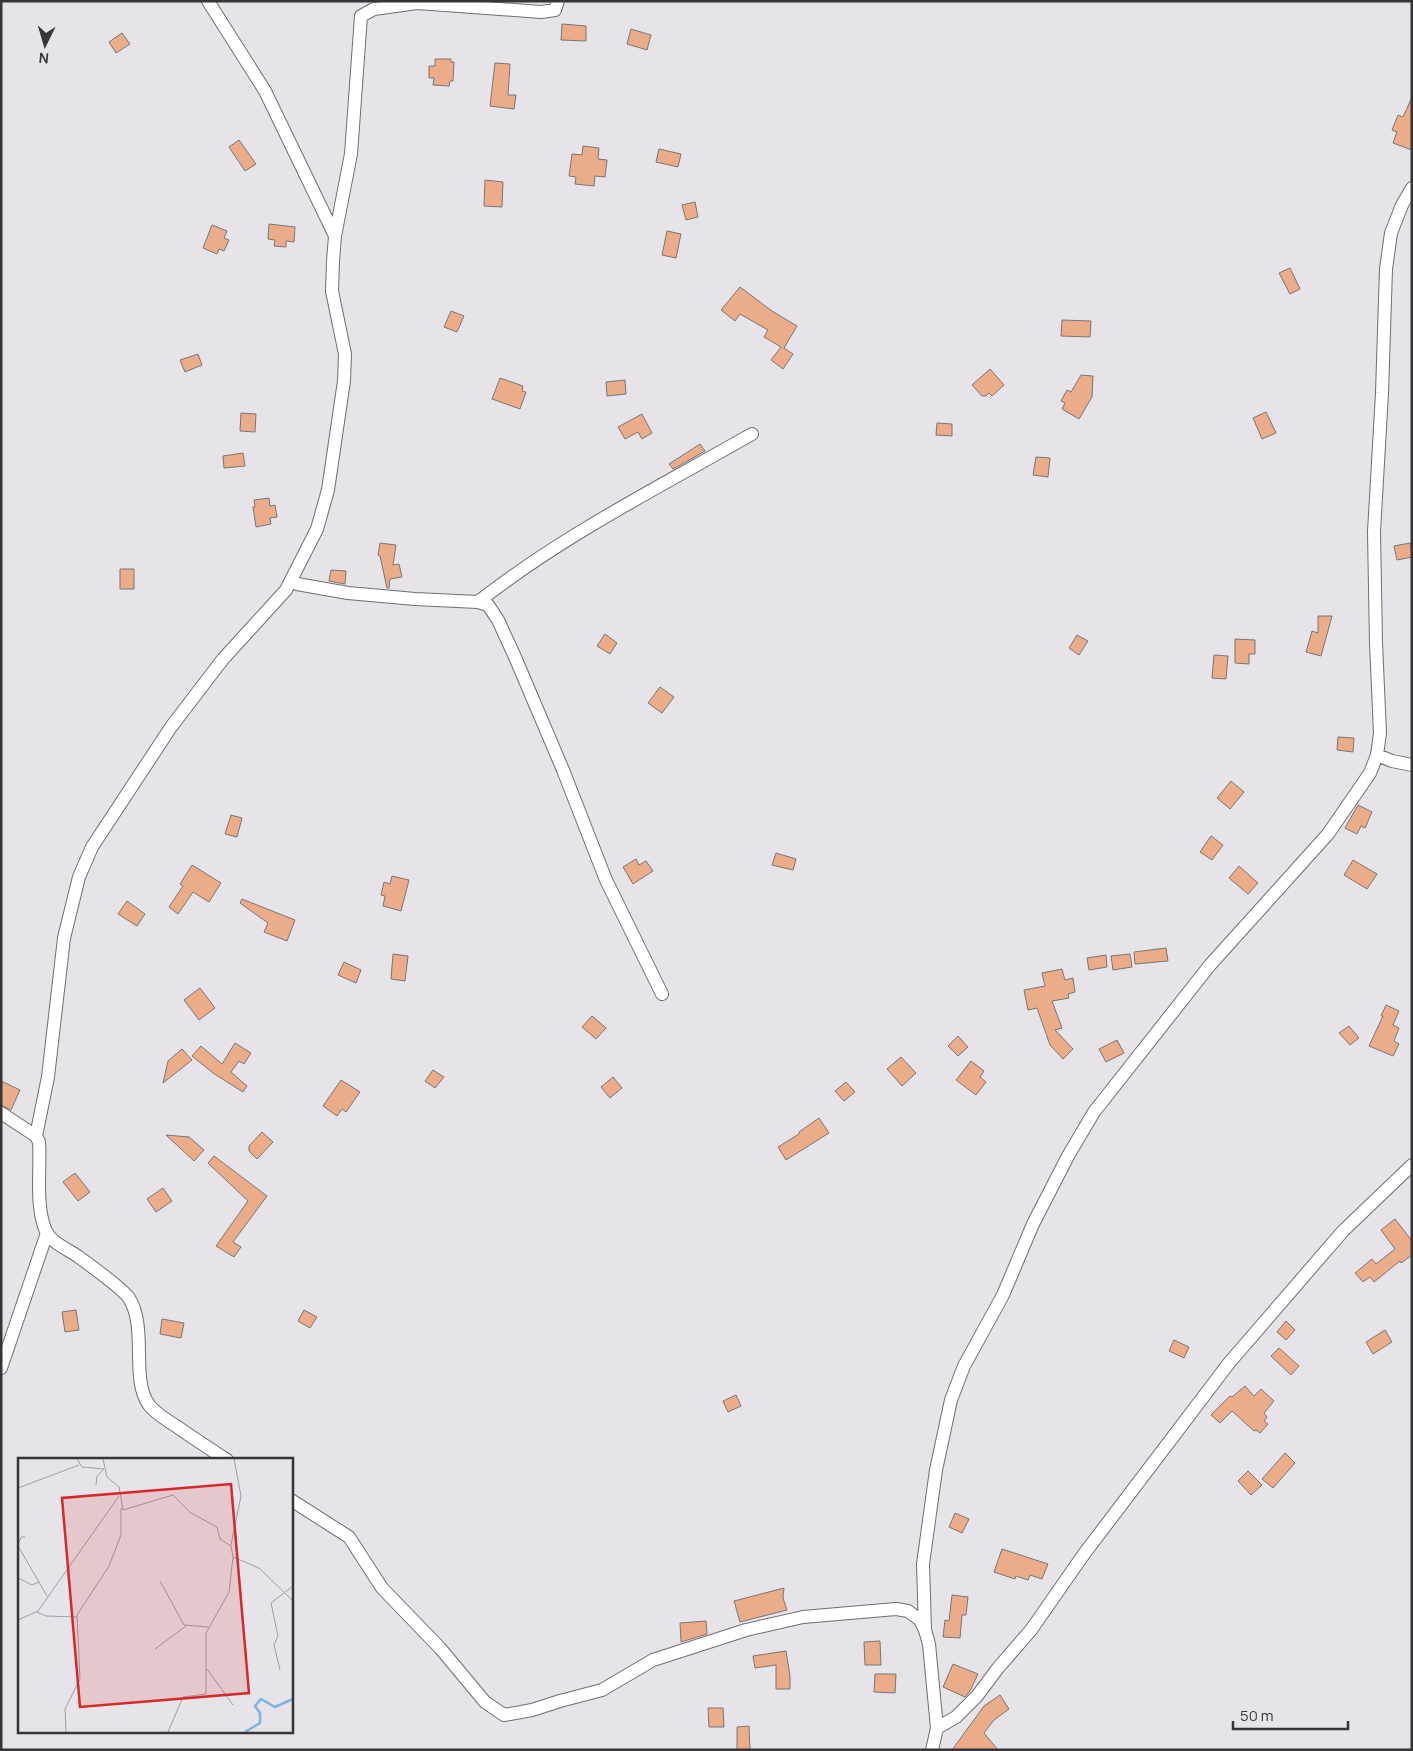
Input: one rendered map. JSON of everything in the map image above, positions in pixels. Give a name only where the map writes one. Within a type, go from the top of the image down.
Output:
[{"type":"street","points":[[208,1],[265,91],[335,236]]},
{"type":"street","points":[[223,1458],[167,1420],[149,1404],[143,1392],[140,1343],[135,1316],[128,1297],[47,1233],[42,1215],[39,1188],[39,1146],[36,1136],[48,1077],[64,938],[79,877],[92,847],[188,704],[223,658],[286,590],[317,529],[328,490],[344,381],[345,354],[332,291],[335,236],[351,154],[361,16],[374,9],[417,3],[541,12],[555,10],[558,1]]},
{"type":"street","points":[[932,1750],[937,1728],[930,1651],[926,1630],[923,1564],[936,1470],[952,1400],[964,1366],[1003,1295],[1037,1215],[1094,1112],[1210,965],[1328,834],[1370,773],[1377,755],[1380,733],[1374,532],[1386,278],[1392,233],[1402,205],[1412,188]]},
{"type":"street","points":[[478,602],[528,564],[752,434]]},
{"type":"street","points":[[292,579],[297,584],[348,593],[478,602],[488,605],[492,609],[516,657],[606,880],[662,994]]},
{"type":"street","points":[[1377,755],[1392,761],[1412,765]]},
{"type":"street","points":[[1,1112],[36,1136]]},
{"type":"street","points":[[937,1728],[956,1717],[977,1696],[1031,1630],[1084,1554],[1229,1363],[1343,1231],[1412,1165]]},
{"type":"street","points":[[1,1368],[47,1233]]},
{"type":"street","points":[[292,1501],[349,1536],[382,1588],[440,1648],[485,1702],[504,1714],[532,1710],[602,1690],[653,1660],[746,1630],[804,1617],[896,1609],[913,1614],[920,1620],[926,1630]]},
{"type":"building","points":[[562,24],[586,26],[586,41],[561,40]]},
{"type":"building","points":[[631,29],[651,35],[647,50],[627,44]]},
{"type":"building","points":[[122,33],[130,44],[116,53],[109,42]]},
{"type":"building","points":[[435,59],[451,59],[451,62],[454,62],[453,81],[450,81],[449,86],[433,85],[434,78],[429,78],[429,66],[435,66]]},
{"type":"building","points":[[495,63],[510,64],[508,95],[516,95],[514,109],[490,106]]},
{"type":"building","points":[[1412,97],[1412,150],[1393,143],[1397,132],[1392,130],[1398,115],[1403,117]]},
{"type":"building","points":[[239,140],[256,164],[245,171],[229,147]]},
{"type":"building","points":[[583,146],[599,148],[598,159],[607,160],[605,177],[595,176],[594,186],[575,184],[576,177],[569,176],[572,154],[582,155]]},
{"type":"building","points":[[659,149],[681,154],[678,167],[656,162]]},
{"type":"building","points":[[485,180],[503,182],[502,207],[484,206]]},
{"type":"building","points":[[695,202],[698,217],[686,220],[682,205]]},
{"type":"building","points":[[269,224],[295,227],[294,242],[286,241],[286,247],[274,246],[275,240],[268,239]]},
{"type":"building","points":[[212,225],[227,231],[224,238],[229,240],[224,251],[219,249],[217,254],[203,248]]},
{"type":"building","points":[[667,231],[681,234],[676,258],[662,255]]},
{"type":"building","points":[[1290,268],[1300,289],[1290,294],[1279,273]]},
{"type":"building","points":[[740,287],[772,311],[797,326],[784,348],[793,354],[783,369],[771,360],[781,347],[764,337],[768,330],[740,314],[735,321],[721,310]]},
{"type":"building","points":[[451,311],[464,316],[457,332],[444,327]]},
{"type":"building","points":[[1062,320],[1091,321],[1090,337],[1061,336]]},
{"type":"building","points":[[198,354],[202,365],[185,372],[180,360]]},
{"type":"building","points":[[990,369],[1004,385],[992,396],[989,393],[986,396],[982,396],[972,385]]},
{"type":"building","points":[[1081,375],[1093,376],[1092,397],[1079,419],[1062,409],[1065,403],[1061,401],[1067,390],[1071,392]]},
{"type":"building","points":[[500,378],[523,386],[522,391],[526,392],[520,409],[492,399]]},
{"type":"building","points":[[625,380],[626,394],[607,396],[606,382]]},
{"type":"building","points":[[1266,412],[1276,433],[1262,439],[1253,418]]},
{"type":"building","points":[[241,413],[256,414],[255,432],[240,431]]},
{"type":"building","points":[[642,414],[652,433],[642,439],[638,432],[625,439],[618,427]]},
{"type":"building","points":[[937,423],[952,424],[952,436],[936,435]]},
{"type":"building","points":[[700,444],[705,451],[673,469],[669,464]]},
{"type":"building","points":[[243,453],[245,466],[224,468],[223,456]]},
{"type":"building","points":[[1036,457],[1050,458],[1048,477],[1033,475]]},
{"type":"building","points":[[269,498],[270,506],[275,505],[277,517],[270,518],[271,524],[256,527],[253,507],[255,507],[254,500]]},
{"type":"building","points":[[380,543],[396,545],[393,565],[399,564],[402,577],[390,579],[389,588],[387,588],[380,556],[378,555]]},
{"type":"building","points":[[1410,543],[1412,557],[1397,560],[1394,546]]},
{"type":"building","points":[[120,569],[134,569],[134,589],[120,589]]},
{"type":"building","points":[[331,570],[346,571],[345,584],[329,581]]},
{"type":"building","points":[[1318,616],[1332,616],[1321,656],[1306,652],[1312,631],[1318,633]]},
{"type":"building","points":[[605,634],[617,643],[610,654],[597,646]]},
{"type":"building","points":[[1077,635],[1088,641],[1079,655],[1069,648]]},
{"type":"building","points":[[1235,639],[1255,640],[1255,654],[1249,654],[1249,664],[1235,663]]},
{"type":"building","points":[[1214,655],[1228,656],[1226,679],[1212,678]]},
{"type":"building","points":[[660,687],[674,697],[662,713],[648,703]]},
{"type":"building","points":[[1338,737],[1354,738],[1353,752],[1337,750]]},
{"type":"building","points":[[1231,781],[1244,792],[1230,809],[1217,798]]},
{"type":"building","points":[[1358,805],[1372,812],[1365,828],[1361,826],[1357,834],[1345,828]]},
{"type":"building","points":[[231,815],[242,818],[237,837],[225,834]]},
{"type":"building","points":[[1211,836],[1223,845],[1212,860],[1200,852]]},
{"type":"building","points":[[776,853],[796,859],[793,870],[772,865]]},
{"type":"building","points":[[636,859],[639,865],[646,861],[653,871],[633,884],[623,867]]},
{"type":"building","points":[[1353,860],[1377,874],[1367,889],[1344,875]]},
{"type":"building","points":[[192,865],[221,883],[209,902],[193,892],[178,914],[169,907],[183,886],[180,884]]},
{"type":"building","points":[[1239,866],[1258,883],[1248,894],[1229,878]]},
{"type":"building","points":[[392,876],[409,880],[401,911],[383,906],[385,896],[381,895],[384,882],[390,884]]},
{"type":"building","points":[[242,899],[295,920],[287,941],[264,932],[268,923],[240,903]]},
{"type":"building","points":[[127,901],[145,914],[137,926],[118,914]]},
{"type":"building","points":[[1166,948],[1168,961],[1135,964],[1134,952]]},
{"type":"building","points":[[393,954],[408,956],[405,981],[391,979]]},
{"type":"building","points":[[1130,954],[1132,967],[1113,970],[1111,956]]},
{"type":"building","points":[[1106,955],[1107,967],[1089,970],[1087,958]]},
{"type":"building","points":[[344,962],[361,970],[356,983],[338,975]]},
{"type":"building","points":[[1062,969],[1065,980],[1073,978],[1075,992],[1068,994],[1069,998],[1052,1001],[1062,1028],[1055,1030],[1073,1049],[1063,1059],[1050,1045],[1037,1008],[1028,1010],[1024,990],[1045,986],[1042,973]]},
{"type":"building","points":[[200,988],[215,1008],[199,1020],[184,1000]]},
{"type":"building","points":[[1386,1005],[1399,1011],[1393,1025],[1399,1028],[1394,1041],[1399,1044],[1393,1056],[1369,1046]]},
{"type":"building","points":[[592,1016],[606,1028],[596,1039],[582,1027]]},
{"type":"building","points":[[1349,1026],[1359,1038],[1350,1045],[1339,1033]]},
{"type":"building","points":[[958,1036],[968,1047],[958,1056],[948,1046]]},
{"type":"building","points":[[1117,1040],[1124,1053],[1106,1062],[1099,1049]]},
{"type":"building","points":[[235,1043],[251,1053],[244,1064],[239,1061],[231,1072],[247,1086],[243,1092],[213,1073],[192,1056],[201,1046],[222,1064]]},
{"type":"building","points":[[182,1049],[192,1060],[163,1083],[168,1061]]},
{"type":"building","points":[[901,1057],[916,1073],[902,1086],[887,1069]]},
{"type":"building","points":[[971,1061],[984,1071],[980,1077],[986,1082],[976,1095],[956,1080]]},
{"type":"building","points":[[433,1070],[444,1077],[435,1088],[425,1081]]},
{"type":"building","points":[[613,1077],[622,1088],[610,1098],[601,1087]]},
{"type":"building","points":[[341,1080],[360,1092],[346,1112],[342,1109],[337,1116],[323,1106]]},
{"type":"building","points":[[1,1081],[20,1090],[11,1110],[1,1105]]},
{"type":"building","points":[[846,1082],[855,1092],[844,1101],[835,1091]]},
{"type":"building","points":[[819,1118],[829,1133],[786,1160],[778,1147],[799,1134],[799,1132]]},
{"type":"building","points":[[262,1132],[273,1142],[257,1159],[249,1151],[249,1146]]},
{"type":"building","points":[[166,1135],[189,1137],[204,1150],[194,1161]]},
{"type":"building","points":[[214,1156],[267,1196],[233,1242],[241,1247],[234,1257],[216,1246],[248,1201],[208,1163]]},
{"type":"building","points":[[75,1173],[90,1192],[78,1201],[63,1182]]},
{"type":"building","points":[[163,1188],[172,1201],[156,1212],[147,1199]]},
{"type":"building","points":[[1395,1219],[1412,1241],[1412,1255],[1401,1263],[1400,1261],[1374,1282],[1370,1277],[1363,1282],[1355,1273],[1372,1259],[1376,1264],[1395,1249],[1381,1230]]},
{"type":"building","points":[[76,1310],[79,1330],[65,1332],[62,1312]]},
{"type":"building","points":[[304,1310],[317,1317],[310,1328],[298,1321]]},
{"type":"building","points":[[162,1319],[184,1323],[181,1338],[160,1334]]},
{"type":"building","points":[[1286,1321],[1295,1330],[1286,1340],[1277,1332]]},
{"type":"building","points":[[1385,1330],[1392,1342],[1373,1354],[1366,1342]]},
{"type":"building","points":[[1174,1340],[1189,1347],[1184,1358],[1169,1351]]},
{"type":"building","points":[[1279,1348],[1299,1366],[1291,1375],[1271,1356]]},
{"type":"building","points":[[1245,1386],[1254,1396],[1261,1389],[1274,1401],[1264,1413],[1267,1417],[1264,1421],[1268,1424],[1260,1433],[1256,1430],[1254,1431],[1232,1411],[1220,1423],[1211,1415],[1230,1396],[1232,1397]]},
{"type":"building","points":[[736,1395],[741,1406],[728,1412],[723,1401]]},
{"type":"building","points":[[1285,1453],[1295,1463],[1273,1488],[1262,1479]]},
{"type":"building","points":[[1248,1471],[1262,1485],[1251,1495],[1238,1481]]},
{"type":"building","points":[[955,1513],[969,1519],[962,1533],[949,1527]]},
{"type":"building","points":[[1002,1549],[1048,1564],[1042,1579],[1030,1575],[1028,1580],[1016,1576],[1015,1579],[994,1572]]},
{"type":"building","points":[[784,1588],[783,1598],[787,1610],[740,1622],[734,1601]]},
{"type":"building","points":[[952,1595],[968,1597],[966,1615],[962,1615],[960,1638],[943,1637],[945,1620],[949,1621]]},
{"type":"building","points":[[706,1621],[707,1634],[681,1642],[680,1623]]},
{"type":"building","points":[[880,1641],[881,1665],[865,1665],[864,1642]]},
{"type":"building","points":[[786,1651],[790,1689],[776,1689],[776,1665],[755,1668],[753,1656]]},
{"type":"building","points":[[953,1664],[978,1674],[965,1697],[943,1687]]},
{"type":"building","points":[[875,1674],[896,1674],[895,1693],[874,1692]]},
{"type":"building","points":[[1000,1695],[1009,1709],[994,1720],[984,1733],[998,1750],[952,1750],[984,1706]]},
{"type":"building","points":[[708,1708],[723,1708],[724,1727],[709,1727]]},
{"type":"building","points":[[749,1726],[750,1750],[737,1750],[737,1727]]}]
